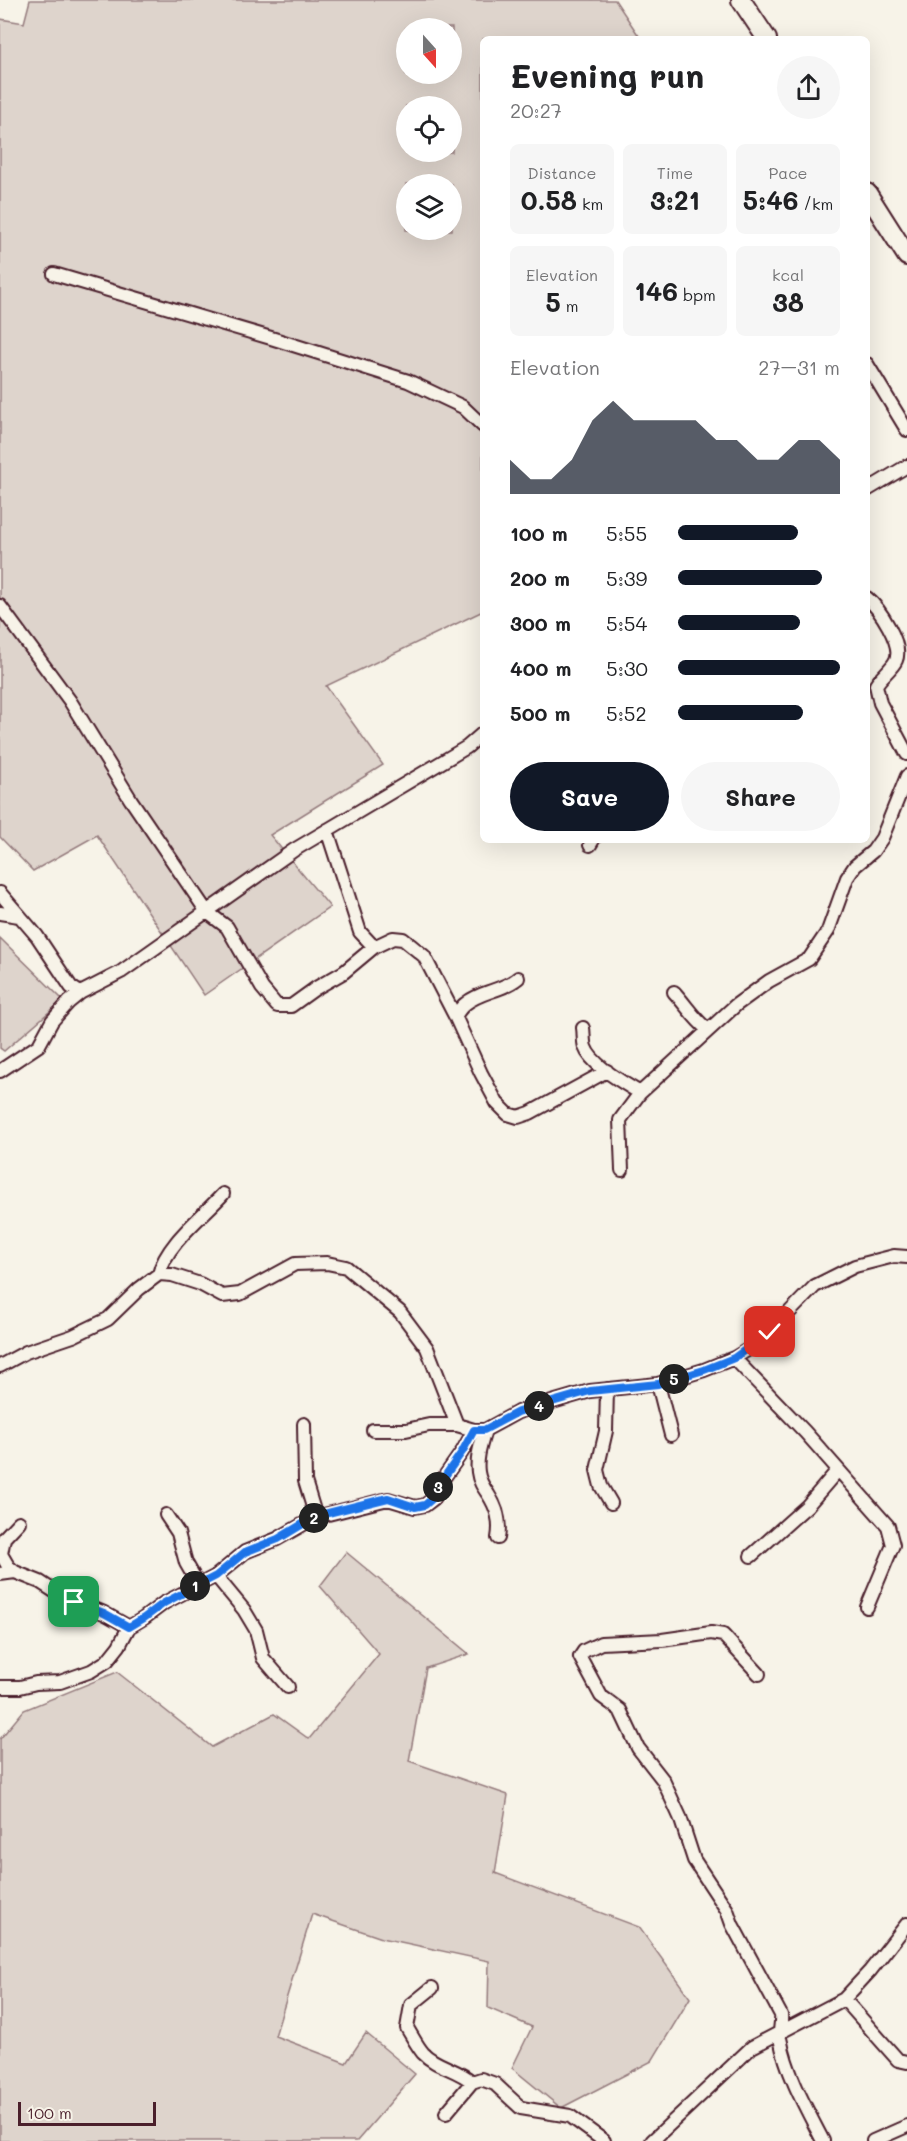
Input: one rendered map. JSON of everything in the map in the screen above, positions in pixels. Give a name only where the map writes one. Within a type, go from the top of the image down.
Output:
[{"type":"highway","points":[[741,0],[765,36]]},
{"type":"highway","points":[[870,198],[907,256]]},
{"type":"street","points":[[54,274],[272,338],[408,381],[463,407],[480,423]]},
{"type":"street","points":[[870,369],[907,430]]},
{"type":"street","points":[[870,488],[907,466]]},
{"type":"street","points":[[870,600],[874,603],[895,639],[898,651],[896,661],[881,676],[876,685],[880,703],[907,754]]},
{"type":"street","points":[[0,606],[70,701],[130,800],[207,912],[226,927],[262,988],[277,1006],[291,1006],[344,972],[374,947],[393,939],[403,939],[424,956],[497,1104],[508,1114],[518,1117],[530,1113],[608,1071]]},
{"type":"street","points":[[0,1071],[39,1045],[52,1021],[80,993],[121,972],[294,850],[467,747],[480,736]]},
{"type":"street","points":[[622,1170],[620,1120],[640,1093],[736,1005],[769,981],[808,959],[828,931],[847,878],[855,866],[873,851],[882,838],[907,776]]},
{"type":"street","points":[[327,830],[360,932],[374,947]]},
{"type":"street","points":[[0,893],[37,936],[71,987],[80,993]]},
{"type":"street","points":[[0,913],[19,916]]},
{"type":"street","points":[[455,1016],[464,1004],[511,984],[518,978]]},
{"type":"street","points":[[674,992],[694,1019],[708,1030]]},
{"type":"street","points":[[583,1028],[585,1047],[592,1057],[640,1093]]},
{"type":"street","points":[[0,1366],[27,1352],[73,1336],[108,1319],[139,1289],[159,1274],[163,1259],[223,1194]]},
{"type":"street","points":[[0,1687],[60,1682],[91,1671],[107,1661],[129,1627],[164,1603],[216,1576],[245,1552],[278,1539],[316,1516],[388,1498],[415,1507],[425,1505],[433,1498],[440,1483],[479,1430],[518,1412],[590,1391],[658,1384],[734,1358],[770,1332],[815,1286],[855,1266],[894,1256],[907,1257]]},
{"type":"street","points":[[159,1274],[172,1275],[200,1284],[222,1296],[240,1294],[295,1264],[327,1263],[346,1267],[400,1312],[427,1348],[457,1425]]},
{"type":"street","points":[[734,1358],[805,1432],[888,1526],[893,1545],[867,1607]]},
{"type":"street","points":[[658,1384],[671,1435]]},
{"type":"street","points":[[607,1389],[606,1431],[597,1470],[601,1486],[611,1503]]},
{"type":"street","points":[[304,1424],[305,1481],[316,1516]]},
{"type":"street","points":[[373,1430],[406,1430],[429,1425],[457,1425],[479,1430]]},
{"type":"street","points":[[479,1430],[478,1472],[481,1485],[495,1508],[500,1523],[498,1538]]},
{"type":"street","points":[[751,1556],[807,1506],[838,1470]]},
{"type":"street","points":[[166,1515],[178,1533],[186,1563],[198,1584]]},
{"type":"street","points":[[19,1522],[3,1538],[1,1554],[8,1566],[15,1572],[39,1582],[60,1595],[104,1613],[129,1627]]},
{"type":"street","points":[[0,1574],[15,1572]]},
{"type":"street","points":[[216,1576],[244,1610],[256,1630],[263,1658],[288,1687]]},
{"type":"street","points":[[759,1674],[723,1635],[711,1633],[662,1640],[601,1643],[584,1651],[580,1658],[601,1696],[620,1710],[638,1748],[663,1780],[681,1817],[694,1860],[727,1910],[732,1924],[781,2015],[780,2034],[783,2054],[801,2098],[823,2141]]},
{"type":"street","points":[[652,2141],[752,2047],[844,2000],[907,1924]]},
{"type":"street","points":[[432,1988],[411,2005],[407,2028],[424,2054],[466,2076],[472,2082]]},
{"type":"street","points":[[844,2000],[898,2060],[907,2062]]},
{"type":"street","points":[[446,2113],[472,2082],[481,2079],[495,2084],[521,2108],[570,2116],[604,2141]]},
{"type":"street","points":[[873,2141],[907,2126]]},
{"type":"shaded area","points":[[30,0],[615,0],[639,36],[480,36],[480,612],[326,686],[383,765],[270,835],[330,907],[204,995],[97,835],[33,871],[0,837],[0,19],[24,23]]},
{"type":"shaded area","points":[[0,938],[63,1000],[4,1051],[0,1048]]},
{"type":"shaded area","points":[[346,1552],[469,1654],[426,1668],[409,1761],[508,1795],[495,1873],[639,1927],[690,1998],[652,2061],[561,2108],[512,2068],[532,2027],[488,2008],[489,1961],[382,1938],[312,1914],[275,2036],[346,2063],[366,2033],[415,2074],[357,2141],[0,2141],[0,1739],[24,1710],[117,1672],[212,1747],[274,1714],[309,1739],[379,1654],[320,1586]]},
{"type":"route","points":[[74,1602],[104,1613],[129,1627],[164,1603],[216,1576],[245,1552],[278,1539],[316,1516],[388,1498],[415,1507],[425,1505],[433,1498],[474,1430],[484,1430],[518,1412],[590,1391],[658,1384],[704,1370],[734,1358],[770,1332]]}]
